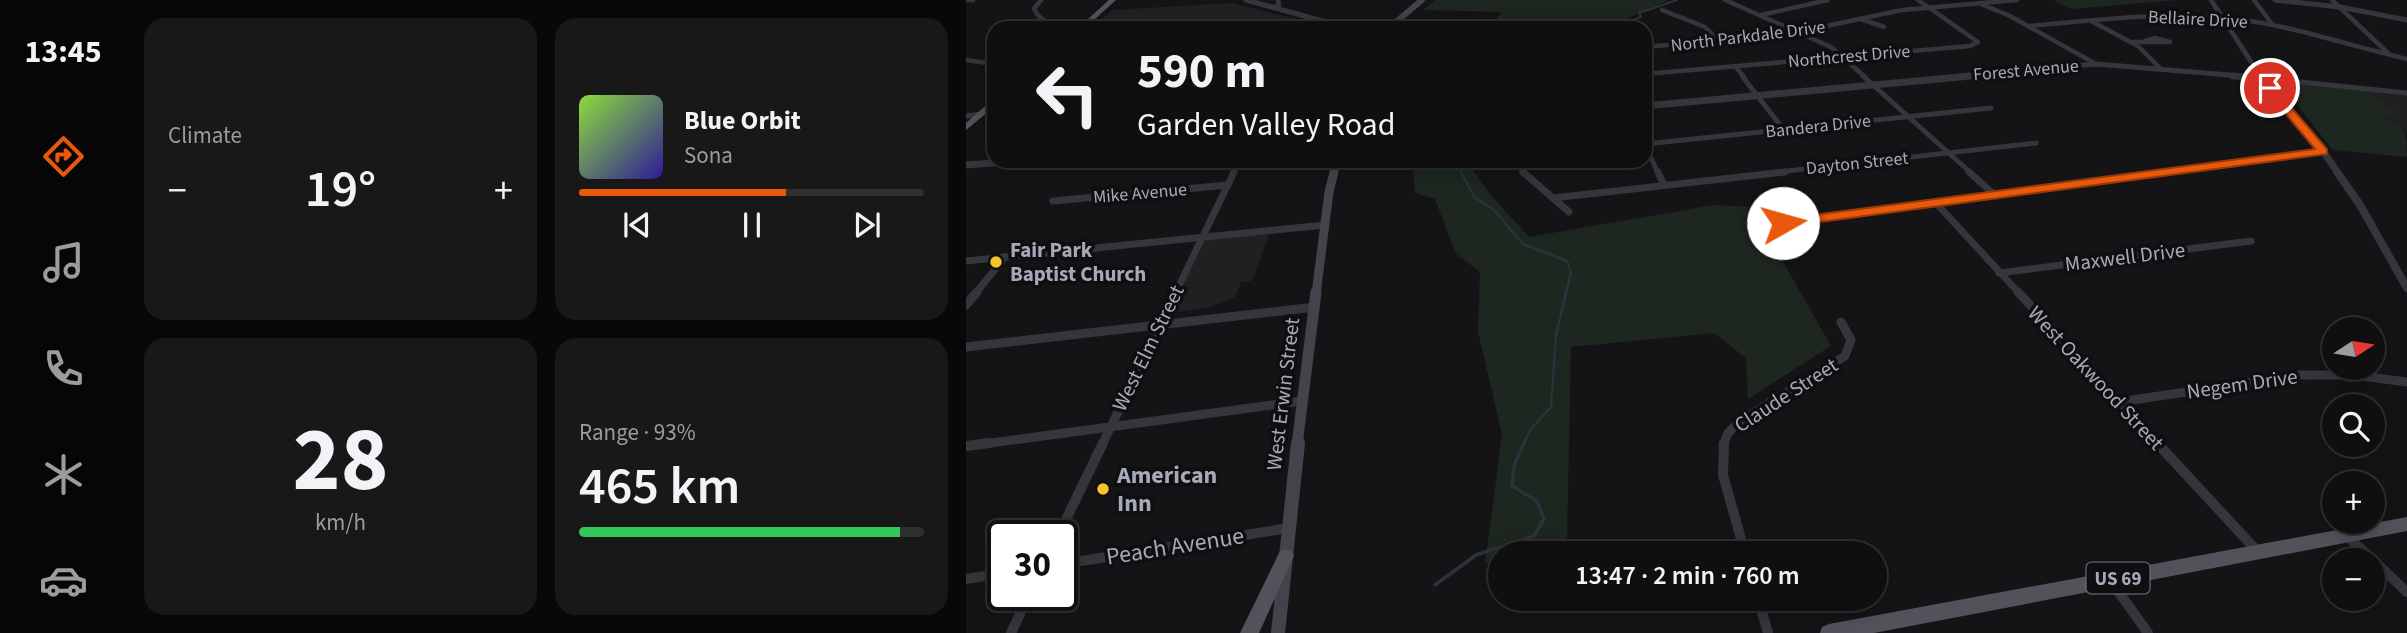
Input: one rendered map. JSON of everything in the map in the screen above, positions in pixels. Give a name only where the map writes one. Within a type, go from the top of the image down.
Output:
[{"type":"main road","points":[[1089,21],[1114,0]]},
{"type":"main road","points":[[1397,21],[1422,0]]},
{"type":"main road","points":[[966,127],[987,109]]},
{"type":"main road","name":"West Erwin Street","points":[[1278,633],[1303,401],[1325,225],[1336,168]]},
{"type":"main road","name":"US 69","points":[[1829,633],[2407,524]]},
{"type":"main road","points":[[1249,633],[1286,556]]},
{"type":"street","points":[[966,0],[973,0]]},
{"type":"street","points":[[1041,0],[1034,9],[1037,16],[1045,21]]},
{"type":"street","points":[[1246,0],[1322,21]]},
{"type":"street","points":[[1274,8],[1279,5],[1278,0]]},
{"type":"street","points":[[1725,0],[1823,41],[1996,196]]},
{"type":"street","points":[[1761,15],[1828,0]]},
{"type":"street","name":"Northcrest Drive","points":[[1652,73],[1970,46],[1979,43],[1917,0]]},
{"type":"street","name":"North Parkdale Drive","points":[[1654,46],[1802,32],[1928,7],[1975,1],[2017,0]]},
{"type":"street","points":[[2211,0],[2261,78],[2323,151],[2360,205],[2407,288]]},
{"type":"street","points":[[2254,0],[2272,24]]},
{"type":"street","points":[[2276,0],[2340,7],[2407,20]]},
{"type":"street","points":[[2332,0],[2390,55]]},
{"type":"street","points":[[1975,1],[2028,26],[2096,64]]},
{"type":"street","points":[[1662,10],[1707,28],[1718,41]]},
{"type":"street","name":"Bellaire Drive","points":[[2028,26],[2157,15],[2222,18],[2272,24],[2407,59]]},
{"type":"street","points":[[1861,19],[1884,27]]},
{"type":"street","points":[[2091,21],[2133,42],[2152,57],[2160,68]]},
{"type":"street","points":[[2133,42],[2145,41]]},
{"type":"street","points":[[966,60],[987,63]]},
{"type":"street","name":"Forest Avenue","points":[[1652,105],[2096,64],[2407,93]]},
{"type":"street","points":[[1735,66],[1784,130]]},
{"type":"street","name":"Bandera Drive","points":[[1652,143],[1991,108]]},
{"type":"street","points":[[966,116],[981,114]]},
{"type":"street","name":"Dayton Street","points":[[1553,198],[2036,143]]},
{"type":"street","points":[[1783,223],[2323,151]]},
{"type":"street","points":[[1652,159],[1664,185]]},
{"type":"street","points":[[966,165],[987,163]]},
{"type":"street","name":"West Elm Street","points":[[1066,520],[1236,168]]},
{"type":"street","points":[[1521,168],[1569,212]]},
{"type":"street","name":"Mike Avenue","points":[[1053,201],[1227,185]]},
{"type":"street","name":"West Oakwood Street","points":[[1936,203],[2258,552]]},
{"type":"street","points":[[966,261],[1325,225]]},
{"type":"street","name":"Maxwell Drive","points":[[1999,274],[2251,241]]},
{"type":"street","points":[[966,305],[1005,257]]},
{"type":"street","points":[[966,347],[1315,307]]},
{"type":"street","name":"Claude Street","points":[[1741,541],[1726,491],[1721,459],[1728,434],[1740,421],[1845,356],[1851,340],[1841,322]]},
{"type":"street","name":"Negem Drive","points":[[2119,402],[2300,375],[2354,375],[2407,382]]},
{"type":"street","points":[[966,446],[1303,401]]},
{"type":"street","name":"Peach Avenue","points":[[1078,561],[1289,528]]},
{"type":"street","points":[[2346,535],[2360,548]]},
{"type":"street","points":[[2385,571],[2407,592]]},
{"type":"street","points":[[966,579],[987,576]]},
{"type":"street","points":[[2110,580],[2148,633]]},
{"type":"street","points":[[1012,633],[1022,611]]},
{"type":"street","points":[[1762,611],[1768,633]]},
{"type":"shaded area","points":[[1435,0],[1669,0],[1622,21],[1495,21],[1502,12],[1423,10]]},
{"type":"shaded area","points":[[2053,0],[2177,0],[2071,9]]},
{"type":"shaded area","points":[[1232,3],[1305,21],[1100,21],[1112,10]]},
{"type":"shaded area","points":[[2278,81],[2365,90],[2399,115],[2385,118],[2402,128],[2407,141],[2407,157],[2333,150]]},
{"type":"shaded area","points":[[2365,90],[2407,95],[2407,132],[2383,118],[2398,115]]},
{"type":"shaded area","points":[[1413,168],[1472,168],[1489,193],[1529,237],[1714,205],[1752,207],[1831,346],[1748,399],[1746,358],[1714,333],[1571,347],[1567,540],[1488,541],[1502,434],[1478,332],[1480,272],[1456,254],[1435,199],[1415,193]]},
{"type":"shaded area","points":[[1270,232],[1252,281],[1241,282],[1235,297],[1207,308],[1169,313],[1206,239]]},
{"type":"shaded area","points":[[1488,541],[1488,563],[1485,564]]},
{"type":"waterway","points":[[1630,21],[1641,17],[1639,13],[1677,0]]},
{"type":"waterway","points":[[1459,168],[1462,173]]},
{"type":"waterway","points":[[1461,172],[1475,198],[1493,209],[1523,244],[1567,261],[1571,272],[1556,335],[1551,407],[1530,430],[1523,445]]},
{"type":"waterway","points":[[1435,585],[1476,555],[1534,536],[1544,519],[1537,501],[1512,486],[1514,466],[1524,443]]},
{"type":"place","name":"Fair Park Baptist Church","points":[[996,262]]},
{"type":"place","name":"American Inn","points":[[1103,489]]},
{"type":"route","points":[[1783,223],[2323,151],[2270,88]]}]
